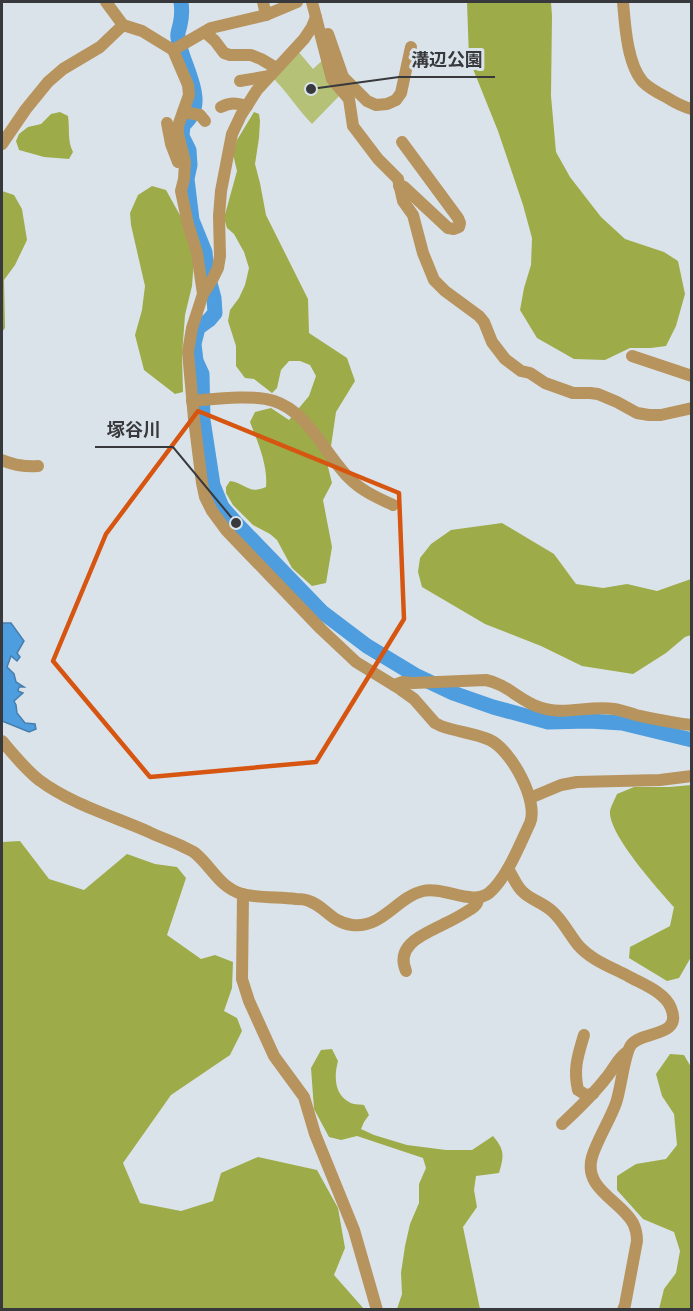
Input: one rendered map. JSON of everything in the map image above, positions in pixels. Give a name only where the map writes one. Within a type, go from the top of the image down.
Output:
[{"type":"street","points":[[106,2],[123,25],[195,52]]},
{"type":"street","points":[[263,2],[266,15]]},
{"type":"street","points":[[180,46],[211,28],[266,15],[297,2]]},
{"type":"street","points":[[312,2],[332,79],[349,99],[353,126],[378,159],[398,179],[403,201],[413,215],[423,253],[434,280],[479,316],[492,342],[505,359],[545,383],[573,393],[598,394],[637,413],[649,416],[661,415],[692,408]]},
{"type":"street","points":[[623,2],[629,50],[634,67],[643,81],[657,93],[692,109]]},
{"type":"street","points":[[316,17],[324,23],[343,77],[367,101],[376,105],[396,100],[401,93],[411,47]]},
{"type":"street","points":[[2,741],[40,781],[76,801],[194,852],[230,889],[243,894],[308,900],[336,921],[352,925],[367,925],[377,920],[417,892],[431,889],[477,898],[484,896],[490,892],[508,869],[532,818],[530,798],[512,761],[502,748],[490,740],[441,726],[426,714],[414,699],[356,662],[226,530],[205,497],[188,352],[191,334],[207,288],[218,268],[219,216],[227,153],[235,125],[257,90],[304,39],[316,17]]},
{"type":"street","points":[[3,138],[48,82],[63,69],[100,47],[123,25]]},
{"type":"street","points":[[205,32],[224,53],[251,55],[261,59],[273,72]]},
{"type":"street","points":[[180,46],[194,115],[178,126],[185,162],[181,190]]},
{"type":"street","points":[[240,81],[273,72]]},
{"type":"street","points":[[221,107],[236,102],[247,106]]},
{"type":"street","points":[[167,123],[171,144],[177,157],[188,224],[207,288]]},
{"type":"street","points":[[399,186],[404,187],[448,228],[459,227],[458,218],[402,142]]},
{"type":"street","points":[[632,356],[692,376]]},
{"type":"street","points":[[194,401],[260,398],[289,408],[300,417],[352,482],[366,492],[393,505]]},
{"type":"street","points":[[2,460],[19,466],[38,466]]},
{"type":"street","points":[[394,685],[402,682],[486,680],[496,682],[526,702],[541,708],[555,710],[614,709],[678,724],[692,725]]},
{"type":"street","points":[[530,798],[561,785],[577,782],[660,780],[692,776]]},
{"type":"street","points":[[508,869],[522,892],[553,912],[579,946],[603,964],[652,989],[671,1006],[672,1023],[667,1029],[637,1039],[630,1046],[616,1103],[592,1157],[591,1173],[596,1183],[634,1224],[636,1232],[636,1248],[623,1310]]},
{"type":"street","points":[[243,894],[242,979],[245,991],[274,1056],[304,1097],[315,1134],[354,1230],[377,1310]]},
{"type":"street","points":[[406,971],[403,963],[405,952],[412,942],[471,909],[478,902],[477,898]]},
{"type":"street","points":[[584,1035],[575,1076],[578,1090],[586,1095],[593,1095]]},
{"type":"street","points":[[562,1124],[593,1095],[610,1075],[620,1057],[628,1051]]},
{"type":"highlighted area","points":[[198,411],[399,493],[404,619],[316,762],[150,777],[53,661],[106,534]]},
{"type":"green space","points":[[467,2],[551,2],[551,96],[556,152],[570,177],[601,217],[625,239],[664,252],[678,261],[685,294],[676,326],[666,346],[630,348],[605,360],[574,359],[537,338],[520,310],[531,265],[532,238],[498,131],[469,59]]},
{"type":"green space","points":[[297,50],[313,69],[325,58],[342,93],[312,124],[274,79]]},
{"type":"green space","points":[[60,112],[68,116],[69,139],[73,152],[69,159],[44,157],[19,150],[16,141],[19,134],[28,127],[41,124],[51,114]]},
{"type":"green space","points":[[254,112],[259,114],[260,121],[255,164],[266,215],[308,299],[309,333],[347,358],[355,381],[336,412],[328,467],[332,483],[323,500],[332,547],[326,583],[312,586],[292,568],[277,540],[253,525],[233,505],[226,493],[226,487],[230,481],[255,490],[266,487],[264,462],[250,422],[255,412],[271,408],[289,420],[309,396],[316,376],[310,365],[300,361],[289,361],[281,370],[277,388],[272,393],[254,379],[245,378],[236,366],[236,346],[228,321],[230,310],[245,285],[249,268],[244,252],[234,234],[227,228],[224,218],[237,171],[233,154],[237,140]]},
{"type":"green space","points":[[152,186],[166,190],[181,217],[194,260],[192,286],[185,315],[182,355],[183,392],[175,394],[144,370],[135,335],[142,310],[145,286],[130,213],[138,195]]},
{"type":"green space","points":[[2,191],[14,195],[22,209],[27,240],[15,265],[4,280],[5,328],[2,332]]},
{"type":"green space","points":[[502,523],[554,554],[576,584],[603,588],[627,584],[657,591],[691,579],[691,635],[633,674],[582,666],[541,646],[485,624],[422,587],[418,572],[420,558],[431,544],[451,530]]},
{"type":"green space","points":[[691,785],[691,957],[679,978],[667,981],[629,958],[630,947],[670,926],[674,907],[625,847],[612,821],[610,811],[617,794],[634,787]]},
{"type":"green space","points":[[20,841],[49,879],[84,890],[127,854],[155,864],[177,867],[186,878],[167,935],[201,959],[215,955],[233,962],[232,988],[224,1011],[237,1018],[242,1031],[230,1055],[171,1095],[123,1163],[140,1203],[181,1211],[213,1201],[221,1173],[258,1157],[317,1170],[338,1208],[345,1248],[334,1275],[364,1309],[2,1309],[2,842]]},
{"type":"green space","points":[[332,1049],[338,1061],[336,1084],[340,1094],[351,1103],[364,1105],[369,1115],[361,1129],[407,1145],[446,1150],[472,1150],[493,1136],[500,1145],[502,1158],[499,1173],[476,1176],[474,1190],[477,1207],[463,1227],[480,1309],[397,1309],[402,1294],[401,1273],[405,1246],[410,1224],[419,1203],[419,1184],[426,1168],[423,1158],[357,1136],[341,1140],[329,1137],[314,1109],[311,1068],[321,1050]]},
{"type":"green space","points":[[670,1054],[684,1055],[691,1067],[691,1309],[659,1309],[664,1289],[676,1273],[680,1251],[674,1232],[643,1219],[617,1190],[617,1176],[636,1164],[666,1159],[677,1145],[674,1114],[662,1096],[656,1074]]},
{"type":"water","points":[[2,623],[11,623],[24,641],[17,653],[20,657],[17,661],[11,656],[7,667],[14,674],[16,682],[24,687],[19,687],[18,691],[23,693],[14,701],[17,713],[25,723],[35,724],[36,729],[29,732],[2,721]]},
{"type":"waterway","points":[[181,2],[178,38],[195,95],[195,106],[191,116],[183,125],[182,136],[189,150],[190,165],[187,179],[192,220],[205,252],[215,313],[198,328],[194,344],[196,361],[202,374],[203,420],[213,485],[222,507],[322,612],[367,646],[415,675],[453,693],[548,722],[622,723],[692,740]]},
{"type":"place","name":"溝辺公園","points":[[311,89]]},
{"type":"place","name":"塚谷川","points":[[236,523]]}]
